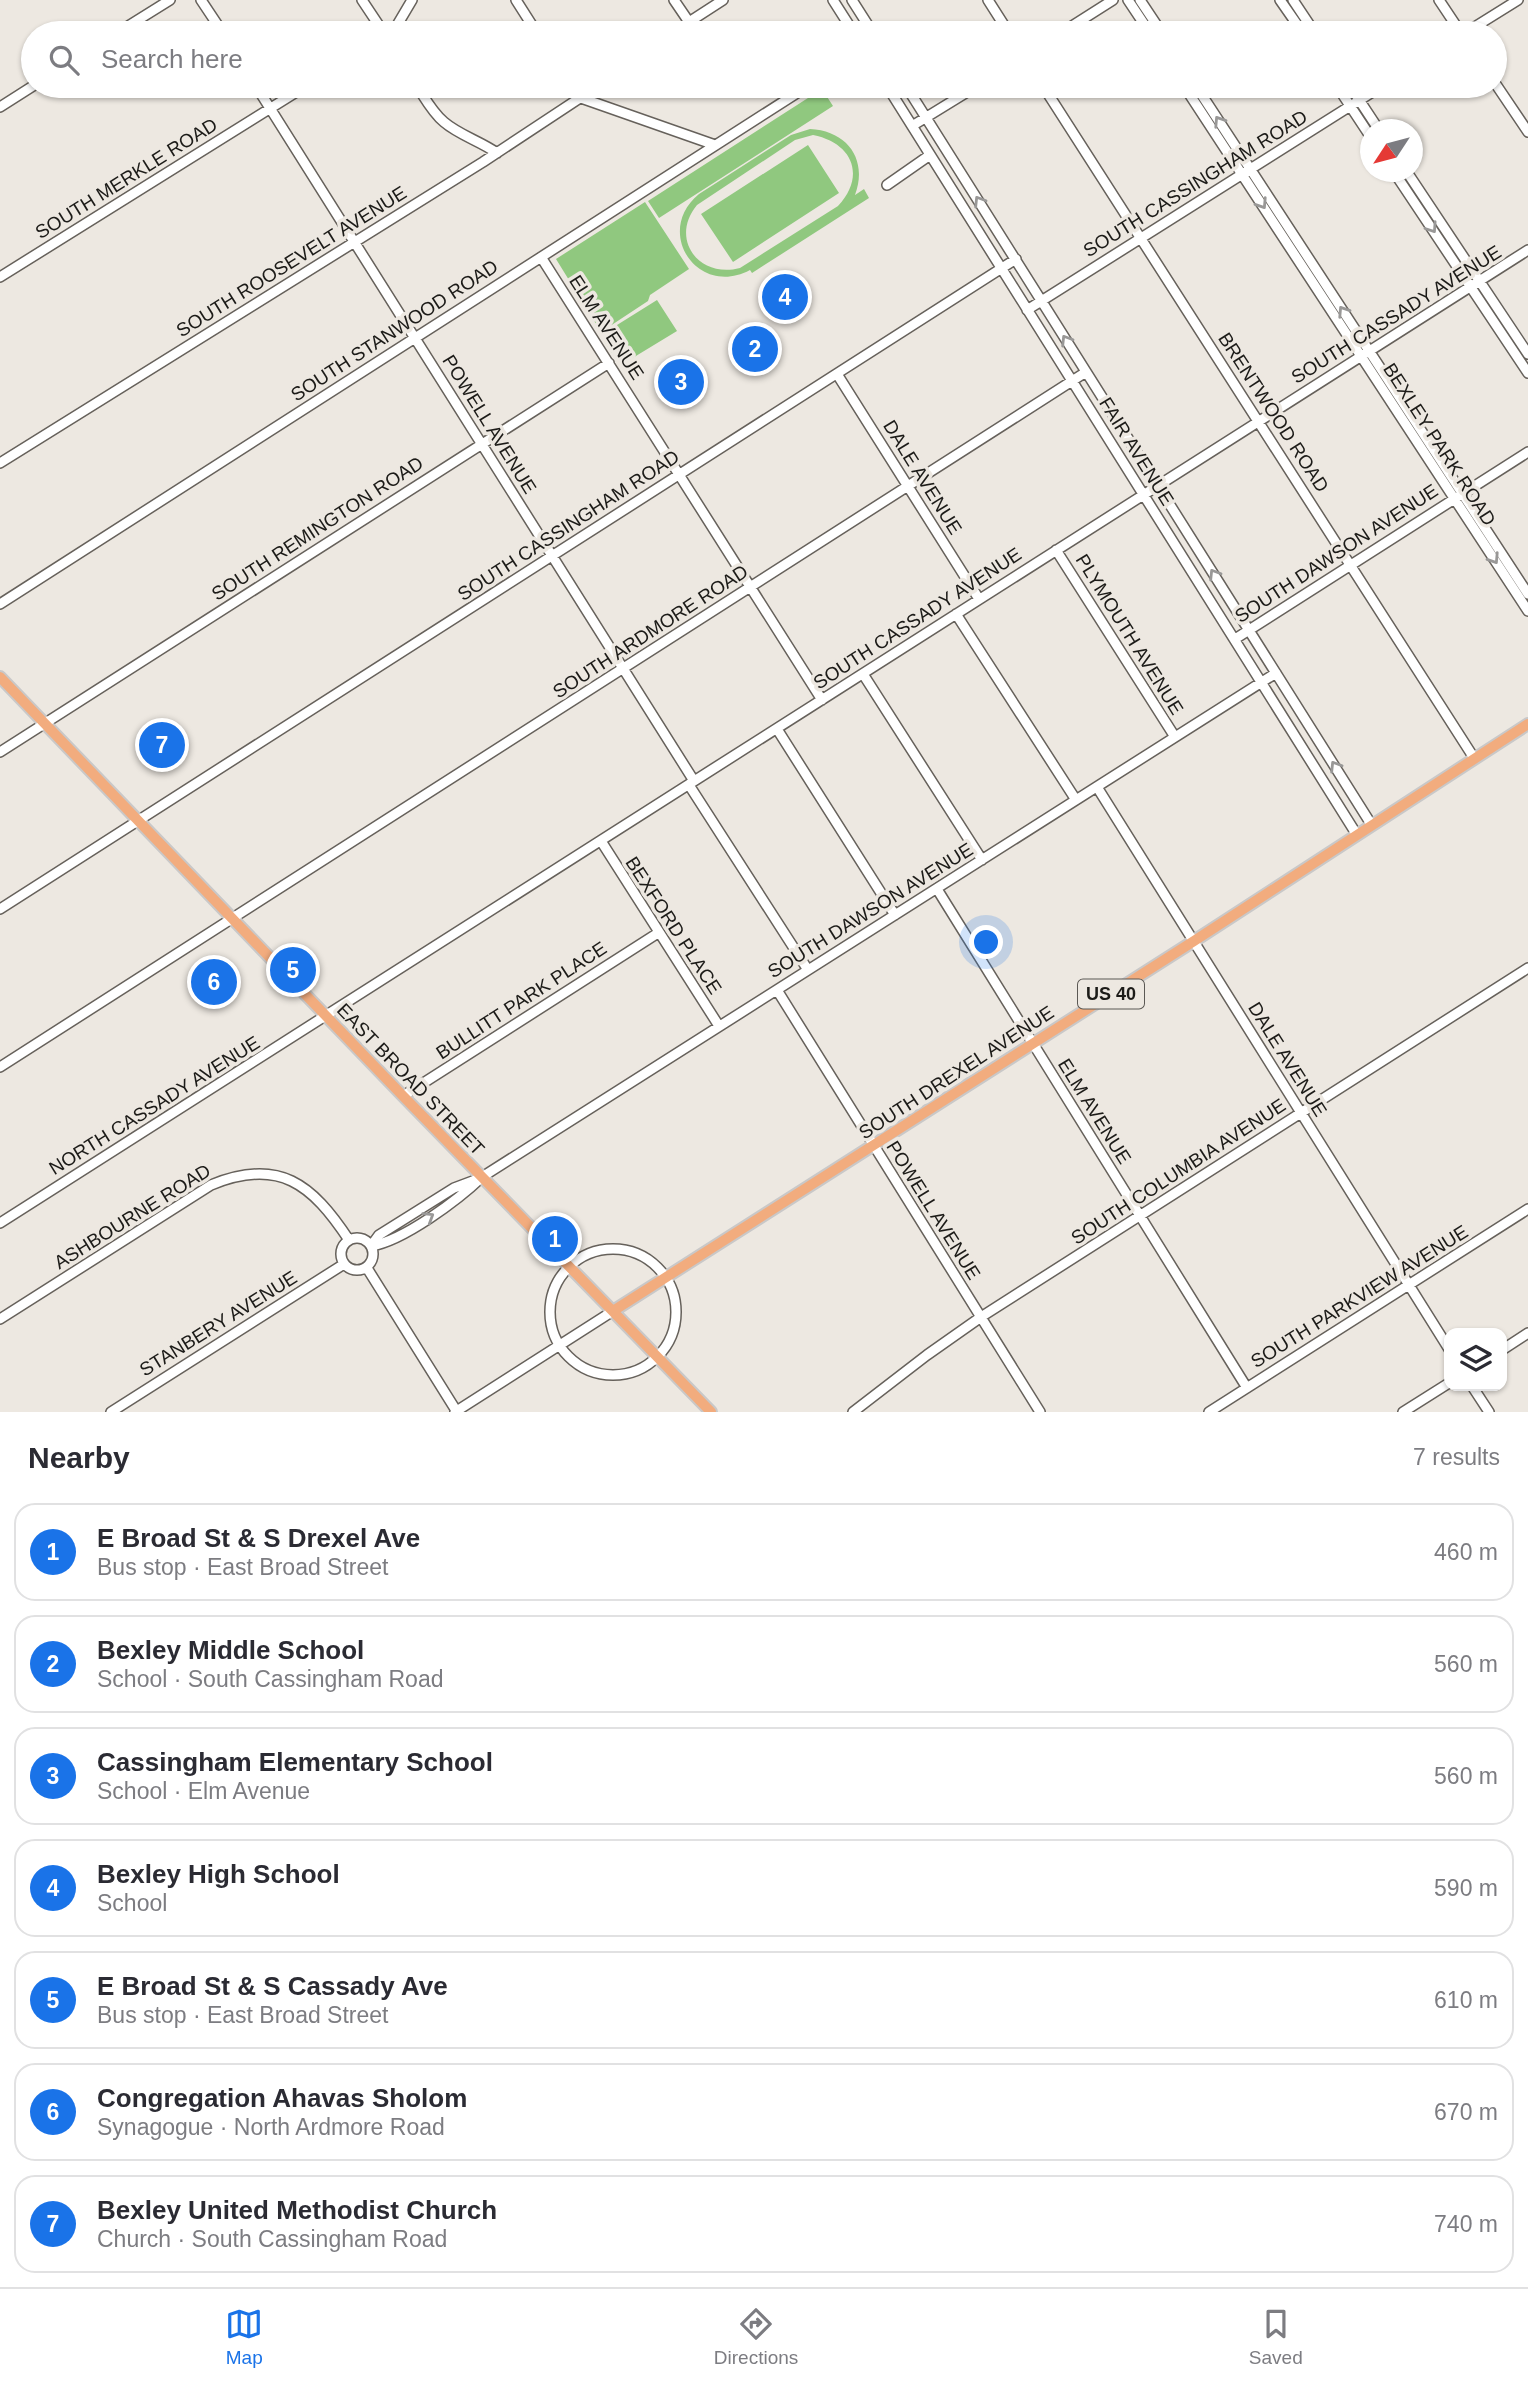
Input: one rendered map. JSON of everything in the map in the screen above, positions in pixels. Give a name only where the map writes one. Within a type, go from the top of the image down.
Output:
[{"type":"main road","name":"EAST BROAD STREET","points":[[0,677],[711,1412]]},
{"type":"main road","name":"SOUTH DREXEL AVENUE","points":[[613,1311],[1194,941],[1528,724]]},
{"type":"street","points":[[136,21],[170,0]]},
{"type":"street","points":[[201,0],[215,21]]},
{"type":"street","points":[[362,0],[377,21]]},
{"type":"street","points":[[400,21],[412,0]]},
{"type":"street","points":[[516,0],[529,21]]},
{"type":"street","points":[[674,0],[688,21]]},
{"type":"street","points":[[691,21],[723,0]]},
{"type":"street","points":[[833,0],[846,21]]},
{"type":"street","points":[[852,0],[865,21]]},
{"type":"street","points":[[988,0],[1001,21]]},
{"type":"street","points":[[1080,21],[1114,0]]},
{"type":"street","points":[[1128,0],[1142,21]]},
{"type":"street","points":[[1140,0],[1154,21]]},
{"type":"street","points":[[1280,0],[1295,21]]},
{"type":"street","points":[[1293,0],[1307,21]]},
{"type":"street","points":[[1439,0],[1454,21]]},
{"type":"street","points":[[1483,21],[1518,0]]},
{"type":"street","points":[[0,107],[21,94]]},
{"type":"street","name":"POWELL AVENUE","points":[[264,98],[623,669],[808,970]]},
{"type":"street","name":"SOUTH MERKLE ROAD","points":[[0,277],[287,98]]},
{"type":"street","points":[[426,98],[443,121],[497,153]]},
{"type":"street","points":[[581,98],[715,145]]},
{"type":"street","name":"SOUTH ROOSEVELT AVENUE","points":[[0,463],[581,98]]},
{"type":"street","name":"SOUTH STANWOOD ROAD","points":[[0,604],[789,98]]},
{"type":"street","name":"FAIR AVENUE","points":[[894,98],[1357,835]]},
{"type":"street","name":"FAIR AVENUE","points":[[914,98],[1371,824]]},
{"type":"street","points":[[912,126],[957,98]]},
{"type":"street","name":"BRENTWOOD ROAD","points":[[1051,98],[1474,758]]},
{"type":"street","name":"BEXLEY PARK ROAD","points":[[1193,98],[1246,172],[1459,496],[1528,594]]},
{"type":"street","name":"BEXLEY PARK ROAD","points":[[1203,98],[1246,172]]},
{"type":"street","points":[[1350,98],[1369,119]]},
{"type":"street","points":[[1354,98],[1362,119]]},
{"type":"street","name":"SOUTH CASSINGHAM ROAD","points":[[1027,310],[1363,98]]},
{"type":"street","points":[[1505,98],[1528,132]]},
{"type":"street","points":[[887,185],[930,155]]},
{"type":"street","points":[[1401,182],[1528,373]]},
{"type":"street","points":[[1414,182],[1528,354]]},
{"type":"street","name":"SOUTH CASSADY AVENUE","points":[[326,1017],[1528,250]]},
{"type":"street","name":"ELM AVENUE","points":[[541,257],[822,700]]},
{"type":"street","name":"SOUTH CASSINGHAM ROAD","points":[[0,909],[1016,259]]},
{"type":"street","name":"SOUTH REMINGTON ROAD","points":[[0,752],[609,363]]},
{"type":"street","name":"SOUTH ARDMORE ROAD","points":[[0,1067],[1086,372]]},
{"type":"street","name":"DALE AVENUE","points":[[837,374],[979,599]]},
{"type":"street","name":"SOUTH DAWSON AVENUE","points":[[1235,639],[1528,452]]},
{"type":"street","name":"BEXLEY PARK ROAD","points":[[1459,496],[1528,611]]},
{"type":"street","name":"PLYMOUTH AVENUE","points":[[1056,550],[1175,737]]},
{"type":"street","points":[[956,614],[1076,800]]},
{"type":"street","name":"SOUTH DAWSON AVENUE","points":[[482,1177],[1276,673]]},
{"type":"street","points":[[863,674],[982,860]]},
{"type":"street","points":[[777,729],[895,915]]},
{"type":"street","name":"DALE AVENUE","points":[[1097,787],[1444,1341]]},
{"type":"street","name":"BEXFORD PLACE","points":[[601,841],[719,1027]]},
{"type":"street","name":"ELM AVENUE","points":[[937,889],[1247,1388]]},
{"type":"street","name":"BULLITT PARK PLACE","points":[[403,1096],[659,933]]},
{"type":"street","name":"SOUTH COLUMBIA AVENUE","points":[[853,1412],[981,1317],[1528,968]]},
{"type":"street","name":"POWELL AVENUE","points":[[776,990],[1040,1412]]},
{"type":"street","name":"NORTH CASSADY AVENUE","points":[[0,1223],[326,1017]]},
{"type":"street","name":"ASHBOURNE ROAD","points":[[0,1319],[211,1185],[241,1174],[271,1174],[302,1186],[326,1207],[349,1240]]},
{"type":"street","points":[[371,1246],[360,1238],[349,1240],[342,1248],[341,1259],[352,1270],[367,1268],[373,1259],[371,1246],[379,1235],[454,1188],[482,1177]]},
{"type":"street","name":"SOUTH PARKVIEW AVENUE","points":[[1209,1412],[1528,1209]]},
{"type":"street","points":[[603,1249],[627,1250],[648,1259],[666,1277],[675,1297],[676,1319],[671,1340],[657,1358],[634,1373],[605,1375],[579,1366],[559,1345],[551,1323],[551,1305],[557,1284],[569,1267],[591,1252],[603,1249]]},
{"type":"street","name":"STANBERY AVENUE","points":[[111,1412],[344,1264]]},
{"type":"street","points":[[367,1268],[456,1412],[613,1311]]},
{"type":"street","points":[[1507,1347],[1528,1333]]},
{"type":"street","points":[[1403,1412],[1444,1386]]},
{"type":"street","points":[[1475,1391],[1489,1412]]},
{"type":"green space","points":[[808,98],[828,98],[833,106],[659,218],[648,201]]},
{"type":"green space","points":[[810,129],[835,135],[844,142],[852,150],[859,170],[855,195],[864,189],[869,198],[752,273],[750,270],[731,276],[714,275],[699,268],[688,257],[681,242],[680,226],[686,209],[699,194],[791,135]],"holes":[[[813,135],[827,139],[846,153],[853,172],[847,195],[838,206],[740,268],[725,270],[712,268],[701,262],[687,243],[686,231],[689,218],[697,205],[795,140]]]},
{"type":"green space","points":[[808,145],[839,193],[733,262],[701,214]]},
{"type":"green space","points":[[645,202],[689,269],[650,295],[648,301],[601,332],[556,259]]},
{"type":"green space","points":[[657,300],[677,331],[626,362],[618,349],[612,353],[604,341],[612,336],[609,330]]},
{"type":"place","name":"Bexley High School","points":[[785,297]]},
{"type":"place","name":"Bexley Middle School","points":[[755,349]]},
{"type":"place","name":"Cassingham Elementary School","points":[[681,382]]},
{"type":"place","name":"Bexley United Methodist Church","points":[[162,745]]},
{"type":"place","name":"E Broad St & S Cassady Ave","points":[[293,970]]},
{"type":"place","name":"Congregation Ahavas Sholom","points":[[214,982]]},
{"type":"place","name":"E Broad St & S Drexel Ave","points":[[555,1239]]}]
